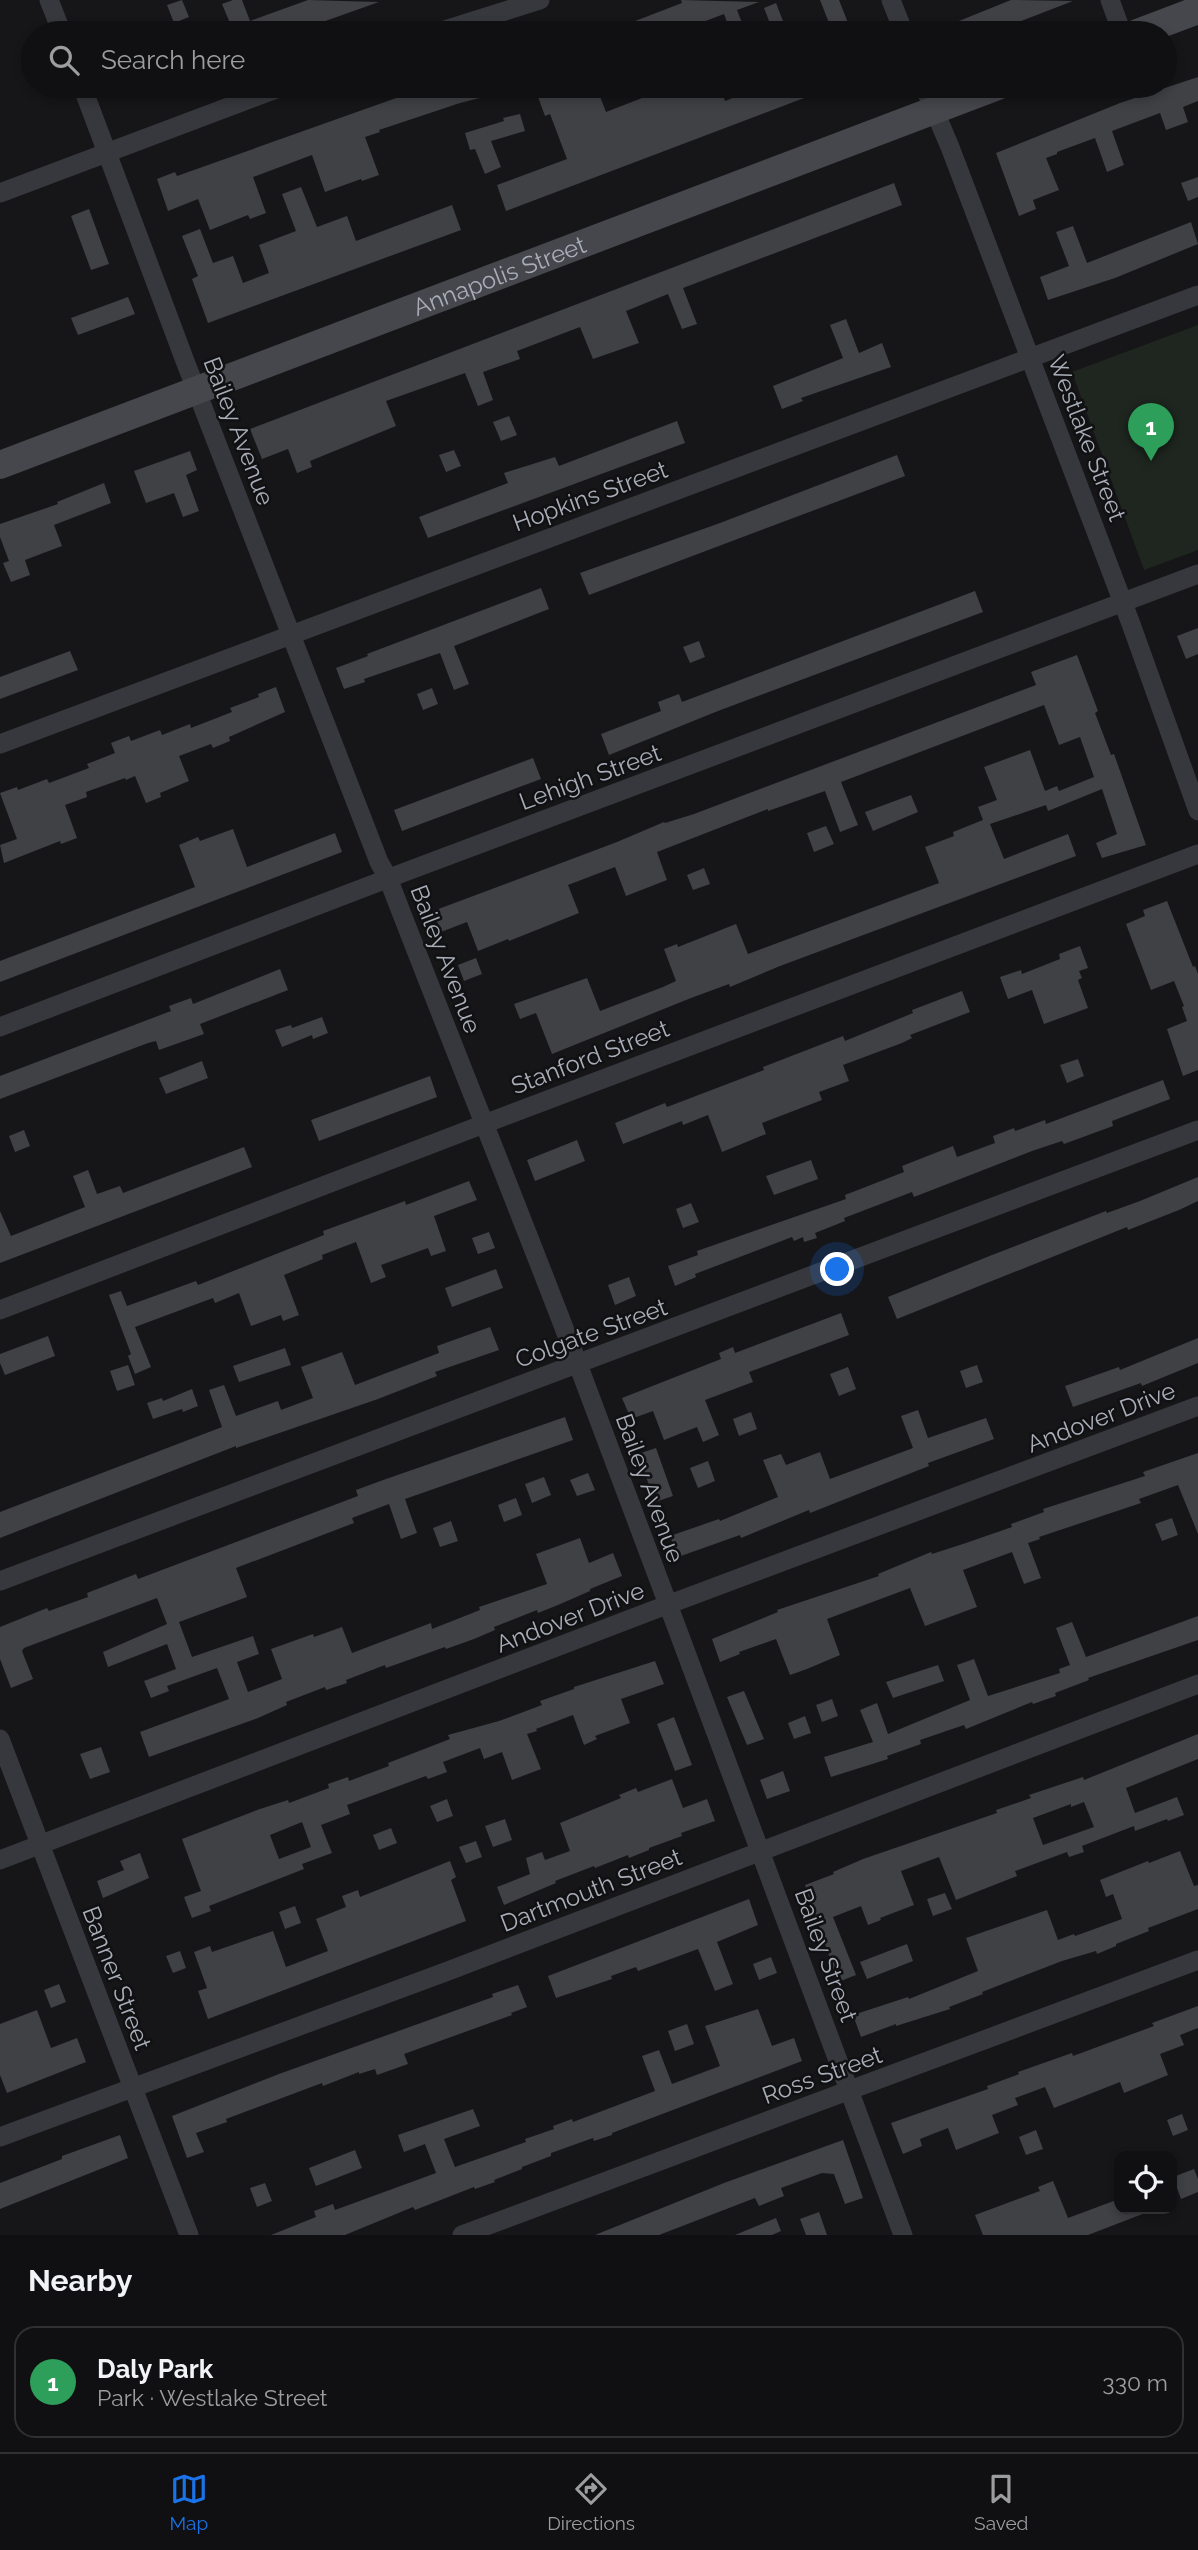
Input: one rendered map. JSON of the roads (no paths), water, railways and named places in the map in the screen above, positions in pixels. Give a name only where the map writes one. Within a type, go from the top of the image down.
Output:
[{"type":"street","points":[[49,0],[57,21]]},
{"type":"street","points":[[473,21],[540,0]]},
{"type":"street","points":[[891,0],[899,21]]},
{"type":"street","points":[[1110,0],[1118,21]]},
{"type":"street","points":[[1169,21],[1198,10]]},
{"type":"street","name":"Bailey Avenue","points":[[87,98],[290,634],[578,1364],[761,1850]]},
{"type":"street","points":[[0,193],[252,98]]},
{"type":"street","name":"Westlake Street","points":[[929,98],[1123,603],[1198,811]]},
{"type":"street","name":"Annapolis Street","points":[[0,465],[197,390],[929,98]]},
{"type":"street","name":"Hopkins Street","points":[[0,744],[1198,295]]},
{"type":"street","name":"Lehigh Street","points":[[0,1027],[388,878],[1198,574]]},
{"type":"street","name":"Stanford Street","points":[[0,1310],[1198,854]]},
{"type":"street","name":"Colgate Street","points":[[0,1581],[1198,1130]]},
{"type":"street","name":"Andover Drive","points":[[0,1860],[1198,1406]]},
{"type":"street","name":"Dartmouth Street","points":[[0,2137],[436,1976],[1198,1684]]},
{"type":"street","name":"Banner Street","points":[[0,1739],[189,2235]]},
{"type":"street","name":"Bailey Street","points":[[761,1850],[903,2235]]},
{"type":"street","name":"Ross Street","points":[[462,2235],[1198,1960]]},
{"type":"place","name":"Daly Park","points":[[1151,461]]}]
